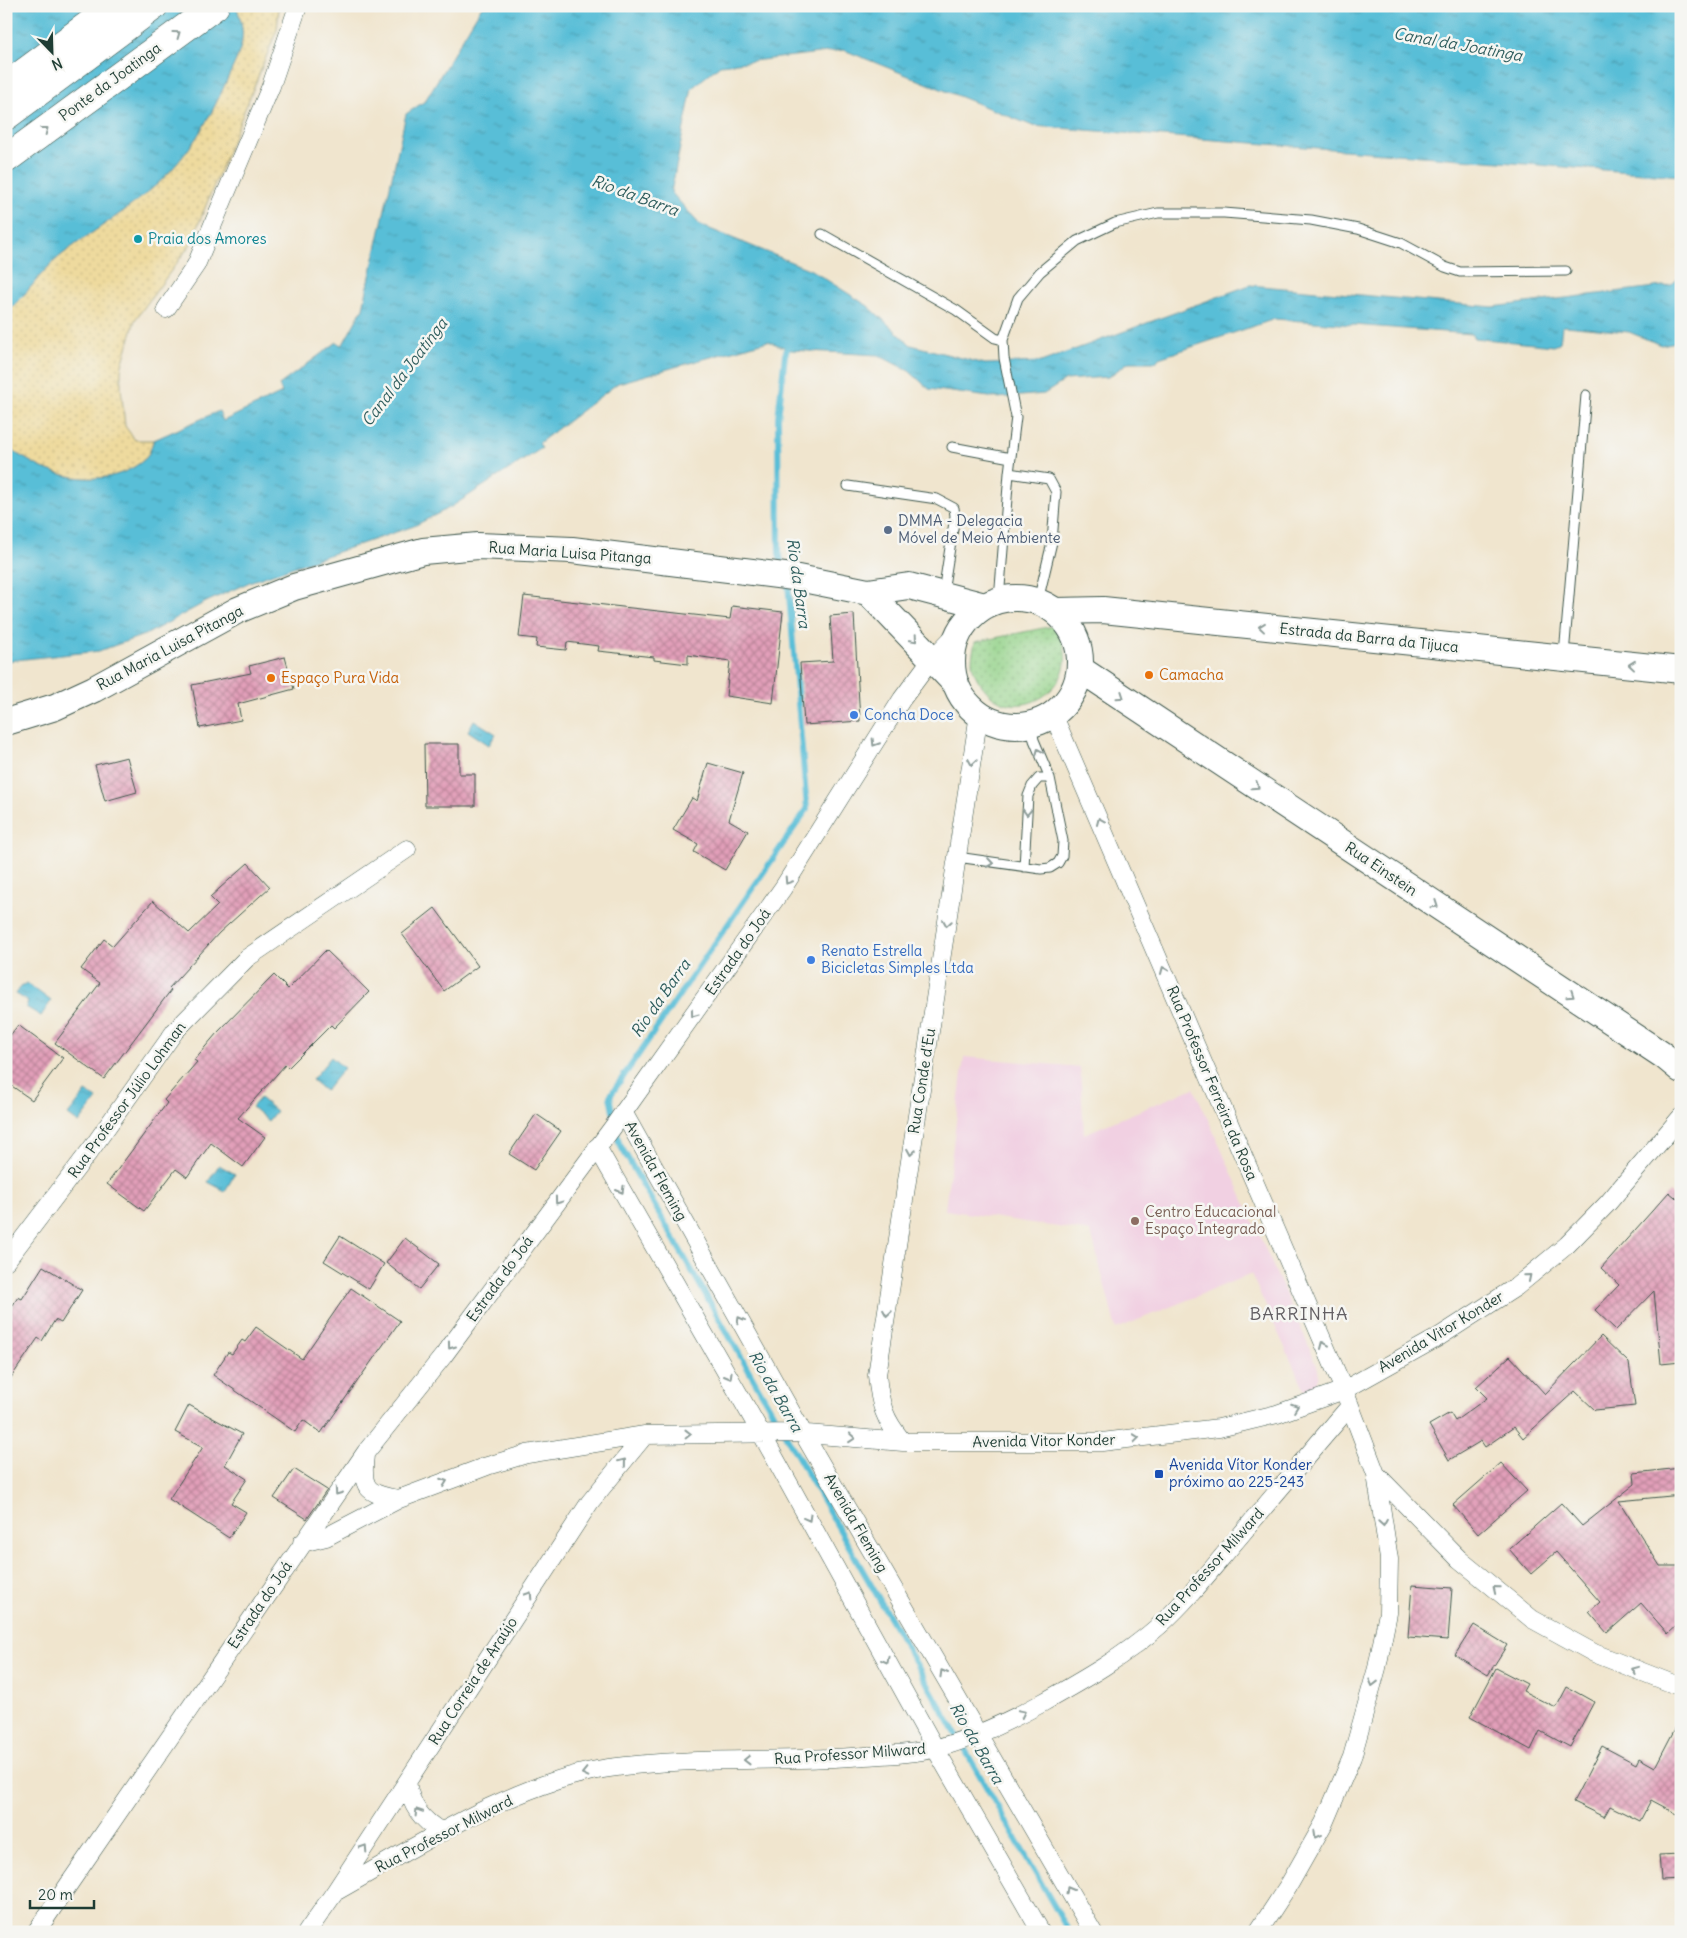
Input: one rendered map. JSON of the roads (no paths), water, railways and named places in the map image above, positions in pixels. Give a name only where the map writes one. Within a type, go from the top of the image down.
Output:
[{"type":"highway","points":[[6,86],[114,6]]},
{"type":"highway","points":[[6,116],[154,6]]},
{"type":"highway","name":"Ponte da Joatinga","points":[[6,159],[215,6]]},
{"type":"street","points":[[166,309],[196,265],[271,86],[298,6]]},
{"type":"street","name":"Rua Maria Luisa Pitanga","points":[[6,722],[55,707],[94,689],[238,610],[284,591],[378,562],[423,552],[478,546],[527,547],[659,560],[784,576],[868,592],[909,586],[992,603]]},
{"type":"street","points":[[896,619],[909,586]]},
{"type":"street","points":[[868,592],[896,619],[931,660],[956,684],[965,701],[979,714],[1004,724],[1042,719],[1072,694],[1080,669],[1080,653],[1076,637],[1068,622],[1047,606],[1012,597],[992,603],[972,615],[962,626],[952,654],[956,684]]},
{"type":"street","name":"Estrada da Barra da Tijuca","points":[[1047,606],[1103,610],[1681,670]]},
{"type":"street","name":"Estrada do Joá","points":[[36,1932],[366,1452],[444,1355],[621,1115],[783,888],[902,699],[931,660],[962,626]]},
{"type":"street","name":"Rua Einstein","points":[[1080,669],[1664,1056],[1681,1070]]},
{"type":"street","name":"Rua Conde d'Eu","points":[[903,1442],[889,1425],[880,1404],[877,1375],[979,714]]},
{"type":"street","name":"Rua Professor Ferreira da Rosa","points":[[1042,719],[1347,1398],[1376,1474],[1389,1559],[1388,1613],[1371,1692],[1352,1757],[1324,1823],[1290,1883],[1258,1932]]},
{"type":"street","name":"Rua Professor Júlio Lohman","points":[[6,1261],[92,1148],[175,1031],[247,958],[406,849]]},
{"type":"street","name":"Avenida Fleming","points":[[621,1115],[799,1433],[973,1735],[1093,1932]]},
{"type":"street","name":"Avenida Vitor Konder","points":[[302,1544],[326,1537],[399,1499],[527,1454],[645,1435],[799,1433],[903,1442],[1102,1442],[1219,1428],[1347,1398],[1516,1287],[1567,1245],[1608,1202],[1681,1117]]},
{"type":"street","points":[[599,1145],[766,1433],[941,1746],[1041,1932]]},
{"type":"street","name":"Rua Professor Milward","points":[[336,1892],[442,1832],[525,1793],[564,1778],[607,1768],[662,1763],[851,1757],[941,1746],[973,1735],[1025,1712],[1095,1673],[1160,1625],[1210,1572],[1347,1398]]},
{"type":"street","name":"Rua Correia de Araújo","points":[[307,1932],[336,1892],[590,1502],[645,1435]]},
{"type":"street","points":[[366,1452],[364,1484],[378,1496],[399,1499]]},
{"type":"street","points":[[1376,1474],[1459,1559],[1532,1619],[1594,1653],[1681,1687]]},
{"type":"street","points":[[407,1782],[409,1797],[418,1815],[426,1823],[442,1832]]},
{"type":"lane","points":[[992,603],[1016,416],[1004,358],[1003,340],[1018,298],[1040,272],[1077,241],[1115,223],[1158,213],[1224,213],[1330,223],[1358,229],[1401,243],[1444,267],[1460,272],[1566,271]]},
{"type":"lane","points":[[822,234],[956,310],[995,338],[1003,340]]},
{"type":"lane","points":[[1564,658],[1586,395]]},
{"type":"lane","points":[[952,447],[1011,458]]},
{"type":"lane","points":[[1009,473],[1049,479],[1056,492],[1047,606]]},
{"type":"lane","points":[[848,486],[937,499],[954,508],[955,516],[942,594]]},
{"type":"lane","points":[[957,857],[1024,868],[1050,868],[1058,863],[1062,856],[1063,842],[1050,778],[1034,740],[1042,719]]},
{"type":"lane","points":[[1024,868],[1028,796],[1032,786],[1039,778],[1050,778]]},
{"type":"water","points":[[6,6],[236,6],[242,27],[242,36],[239,53],[219,97],[194,142],[173,168],[137,201],[59,257],[6,312]]},
{"type":"water","name":"Canal da Joatinga","points":[[482,6],[1681,6],[1681,176],[1033,126],[844,50],[720,65],[692,88],[671,192],[700,225],[811,270],[868,306],[911,345],[985,364],[1041,362],[1250,285],[1493,307],[1671,285],[1681,276],[1681,341],[1661,345],[1629,332],[1565,326],[1562,327],[1560,342],[1554,346],[1474,338],[1471,334],[1275,319],[1159,358],[1156,362],[1129,362],[1108,377],[1066,380],[1044,394],[997,398],[929,389],[909,371],[878,355],[791,350],[768,341],[618,383],[539,443],[542,448],[451,507],[414,526],[252,581],[204,603],[147,634],[99,651],[6,661],[6,448],[40,467],[67,476],[81,478],[109,477],[135,467],[146,458],[154,440],[219,411],[223,421],[282,393],[279,385],[337,342],[342,346],[363,308],[406,114],[425,101]]},
{"type":"water","points":[[474,720],[496,734],[489,745],[468,731]]},
{"type":"water","points":[[27,983],[51,1001],[41,1016],[26,1007],[28,1001],[16,994],[21,986]]},
{"type":"water","points":[[331,1057],[344,1068],[325,1091],[312,1080]]},
{"type":"water","points":[[86,1092],[97,1099],[79,1123],[68,1115]]},
{"type":"water","points":[[260,1098],[276,1111],[268,1121],[252,1107]]},
{"type":"water","points":[[219,1165],[235,1174],[225,1191],[208,1182]]},
{"type":"waterway","name":"Rio da Barra","points":[[783,569],[779,553],[778,418],[785,355],[790,341]]},
{"type":"waterway","name":"Rio da Barra","points":[[788,583],[807,809],[610,1096],[619,1143],[1069,1932]]},
{"type":"place","name":"Praia dos Amores","points":[[138,239]]},
{"type":"place","name":"DMMA - Delegacia Móvel de Meio Ambiente","points":[[888,530]]},
{"type":"place","name":"Camacha","points":[[1149,675]]},
{"type":"place","name":"Espaço Pura Vida","points":[[271,678]]},
{"type":"place","name":"Concha Doce","points":[[854,715]]},
{"type":"place","name":"Renato Estrella Bicicletas Simples Ltda","points":[[811,960]]},
{"type":"place","name":"Centro Educacional Espaço Integrado","points":[[1135,1221]]},
{"type":"place","name":"Avenida Vítor Konder próximo ao 225-243","points":[[1159,1474]]},
{"type":"district","name":"BARRINHA","points":[[1299,1314]]}]
